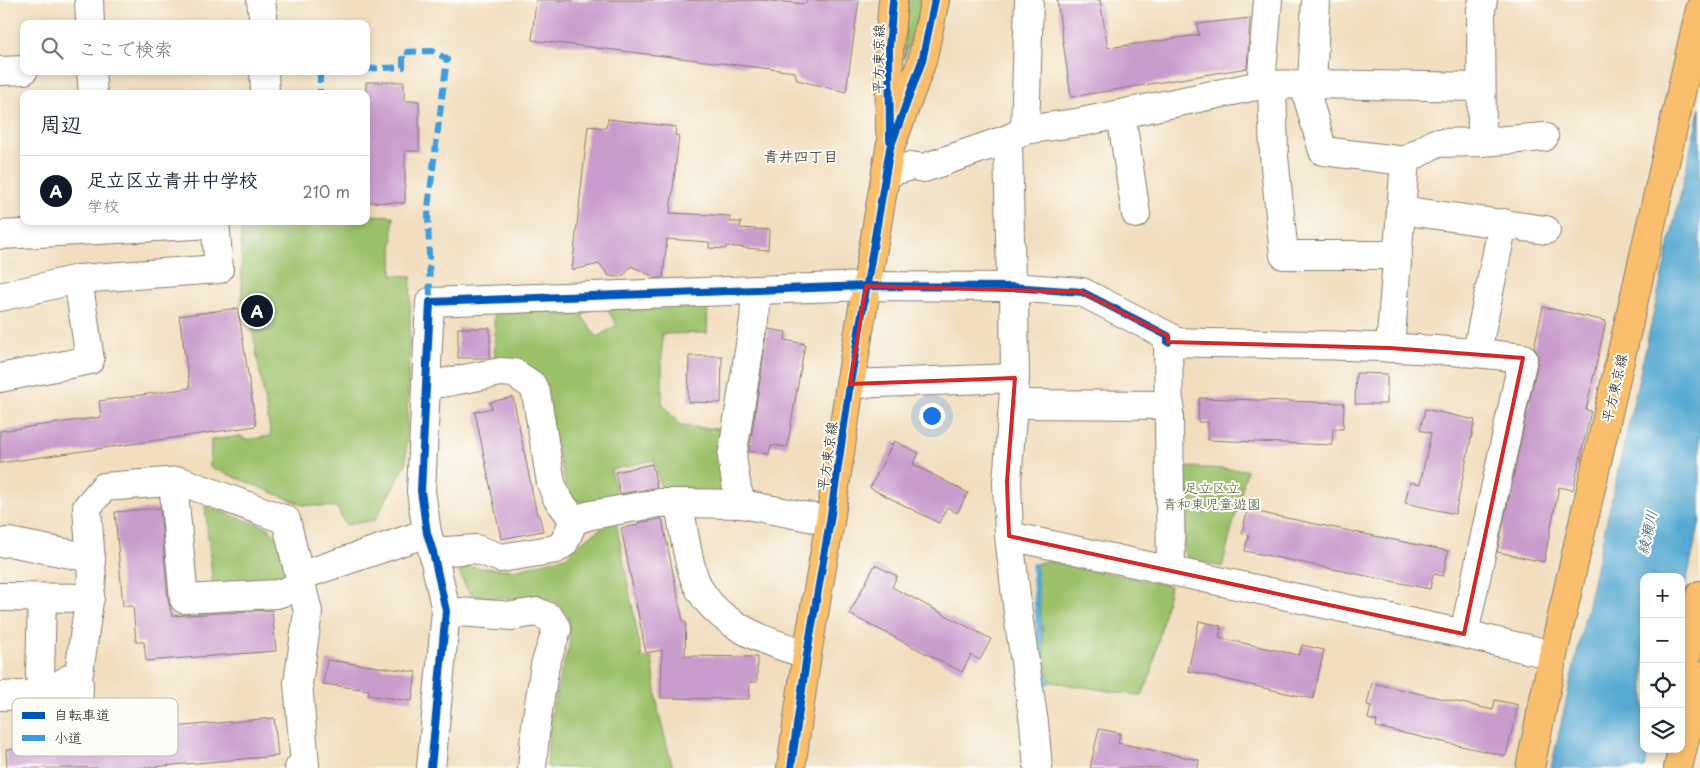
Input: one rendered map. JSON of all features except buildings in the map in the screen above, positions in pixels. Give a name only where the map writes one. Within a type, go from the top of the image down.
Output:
[{"type":"main road","name":"平方東京線","points":[[888,160],[889,47],[893,0]]},
{"type":"main road","name":"平方東京線","points":[[791,768],[850,384],[888,160],[922,61],[935,0]]},
{"type":"main road","name":"平方東京線","points":[[1530,768],[1553,656],[1700,9]]},
{"type":"main road","points":[[1685,663],[1700,595]]},
{"type":"main road","points":[[1678,768],[1700,675]]},
{"type":"main road","points":[[1662,768],[1665,753]]},
{"type":"street","points":[[89,0],[90,20]]},
{"type":"street","points":[[261,0],[264,20]]},
{"type":"street","points":[[1030,0],[1017,134],[1011,287],[1014,292],[1015,391],[1007,482],[1008,536],[1034,723],[1038,768]]},
{"type":"street","points":[[1268,0],[1267,85],[1284,256],[1398,256]]},
{"type":"street","points":[[1316,0],[1308,85],[1323,151],[1405,161],[1434,143],[1482,142],[1544,137]]},
{"type":"street","points":[[1482,142],[1481,10],[1483,0]]},
{"type":"street","points":[[0,71],[20,70]]},
{"type":"street","points":[[91,75],[93,90]]},
{"type":"street","points":[[264,75],[265,90]]},
{"type":"street","points":[[888,160],[924,168],[1017,134],[1267,85],[1481,87]]},
{"type":"street","points":[[1121,114],[1136,214]]},
{"type":"street","points":[[1390,348],[1405,161]]},
{"type":"street","points":[[1400,210],[1546,230]]},
{"type":"street","points":[[1476,352],[1503,223]]},
{"type":"street","points":[[0,235],[106,226],[142,225]]},
{"type":"street","points":[[0,297],[78,279],[219,268],[215,225]]},
{"type":"street","points":[[0,378],[90,360],[78,279]]},
{"type":"street","points":[[431,768],[446,611],[430,542],[421,491],[430,302],[866,286],[1011,287],[1082,292],[1168,336],[1171,570]]},
{"type":"street","points":[[742,504],[737,489],[732,456],[754,320],[756,290]]},
{"type":"street","points":[[1168,342],[1390,348],[1476,352],[1523,358],[1464,634]]},
{"type":"street","points":[[426,383],[442,383],[501,372],[514,373],[532,385],[536,393],[552,483],[557,498],[574,520]]},
{"type":"street","points":[[850,384],[1015,391],[1170,405]]},
{"type":"street","points":[[47,698],[79,673],[92,579],[87,507],[104,487],[180,481],[286,520],[308,612],[298,683],[305,765],[299,768]]},
{"type":"street","points":[[173,482],[184,599],[277,594],[301,581],[430,542],[476,549],[501,558],[556,549],[564,543],[574,520]]},
{"type":"street","points":[[574,520],[659,504],[678,503],[742,504],[830,521]]},
{"type":"street","points":[[678,503],[694,575],[701,592],[715,609],[744,631],[777,646],[807,654]]},
{"type":"street","points":[[1008,536],[1464,634],[1553,656]]},
{"type":"street","points":[[0,543],[9,542],[92,558]]},
{"type":"street","points":[[0,597],[90,598]]},
{"type":"street","points":[[38,698],[42,598]]},
{"type":"street","points":[[446,611],[512,616],[537,612],[550,618],[557,629],[545,665],[536,724],[532,768]]},
{"type":"highlighted area","points":[[866,286],[1082,292],[1168,336],[1168,342],[1390,348],[1523,358],[1464,634],[1009,536],[1007,482],[1015,378],[850,384]]},
{"type":"green space","points":[[907,0],[924,0],[904,59]]},
{"type":"green space","points":[[370,215],[393,216],[392,275],[411,276],[406,464],[375,520],[345,525],[337,507],[303,505],[210,467],[211,440],[241,436],[246,440],[271,436],[252,327],[256,325],[254,300],[242,300],[241,225],[370,225]]},
{"type":"green space","points":[[708,304],[707,333],[662,334],[662,403],[680,426],[723,429],[727,488],[722,493],[662,491],[654,460],[611,470],[617,499],[603,503],[586,504],[567,493],[543,385],[495,361],[494,312],[593,308],[582,316],[597,337],[617,325],[606,307]]},
{"type":"green space","name":"足立区立 青和東児童遊園","points":[[1186,467],[1247,470],[1222,567],[1188,559],[1184,552]]},
{"type":"green space","points":[[205,506],[269,528],[279,540],[286,574],[267,585],[213,588]]},
{"type":"green space","points":[[616,521],[642,658],[652,658],[659,715],[673,768],[549,768],[547,765],[549,726],[560,675],[569,647],[570,628],[568,617],[561,607],[551,600],[474,597],[466,588],[459,572],[467,567],[514,570],[566,557],[580,543]]},
{"type":"green space","points":[[1048,560],[1170,586],[1152,671],[1142,696],[1051,682],[1046,665],[1036,564]]},
{"type":"water","name":"綾瀬川","points":[[1700,107],[1700,521],[1685,587],[1685,573],[1640,573],[1640,753],[1648,753],[1645,768],[1551,768]]},
{"type":"waterway","points":[[1034,566],[1042,665],[1047,682]]},
{"type":"marked path","points":[[370,69],[403,67],[403,52],[433,51],[447,59],[428,207],[430,302]]},
{"type":"marked path","points":[[320,75],[320,90]]},
{"type":"cycle path","points":[[890,140],[889,47],[893,0]]},
{"type":"cycle path","points":[[791,768],[850,384],[890,148],[922,61],[935,0]]},
{"type":"cycle path","points":[[431,768],[446,611],[427,533],[421,491],[430,302],[866,286],[1011,287],[1082,292],[1168,336],[1168,342]]},
{"type":"place","name":"足立区立青井中学校","points":[[257,311]]},
{"type":"district","name":"青井四丁目","points":[[801,155]]}]
